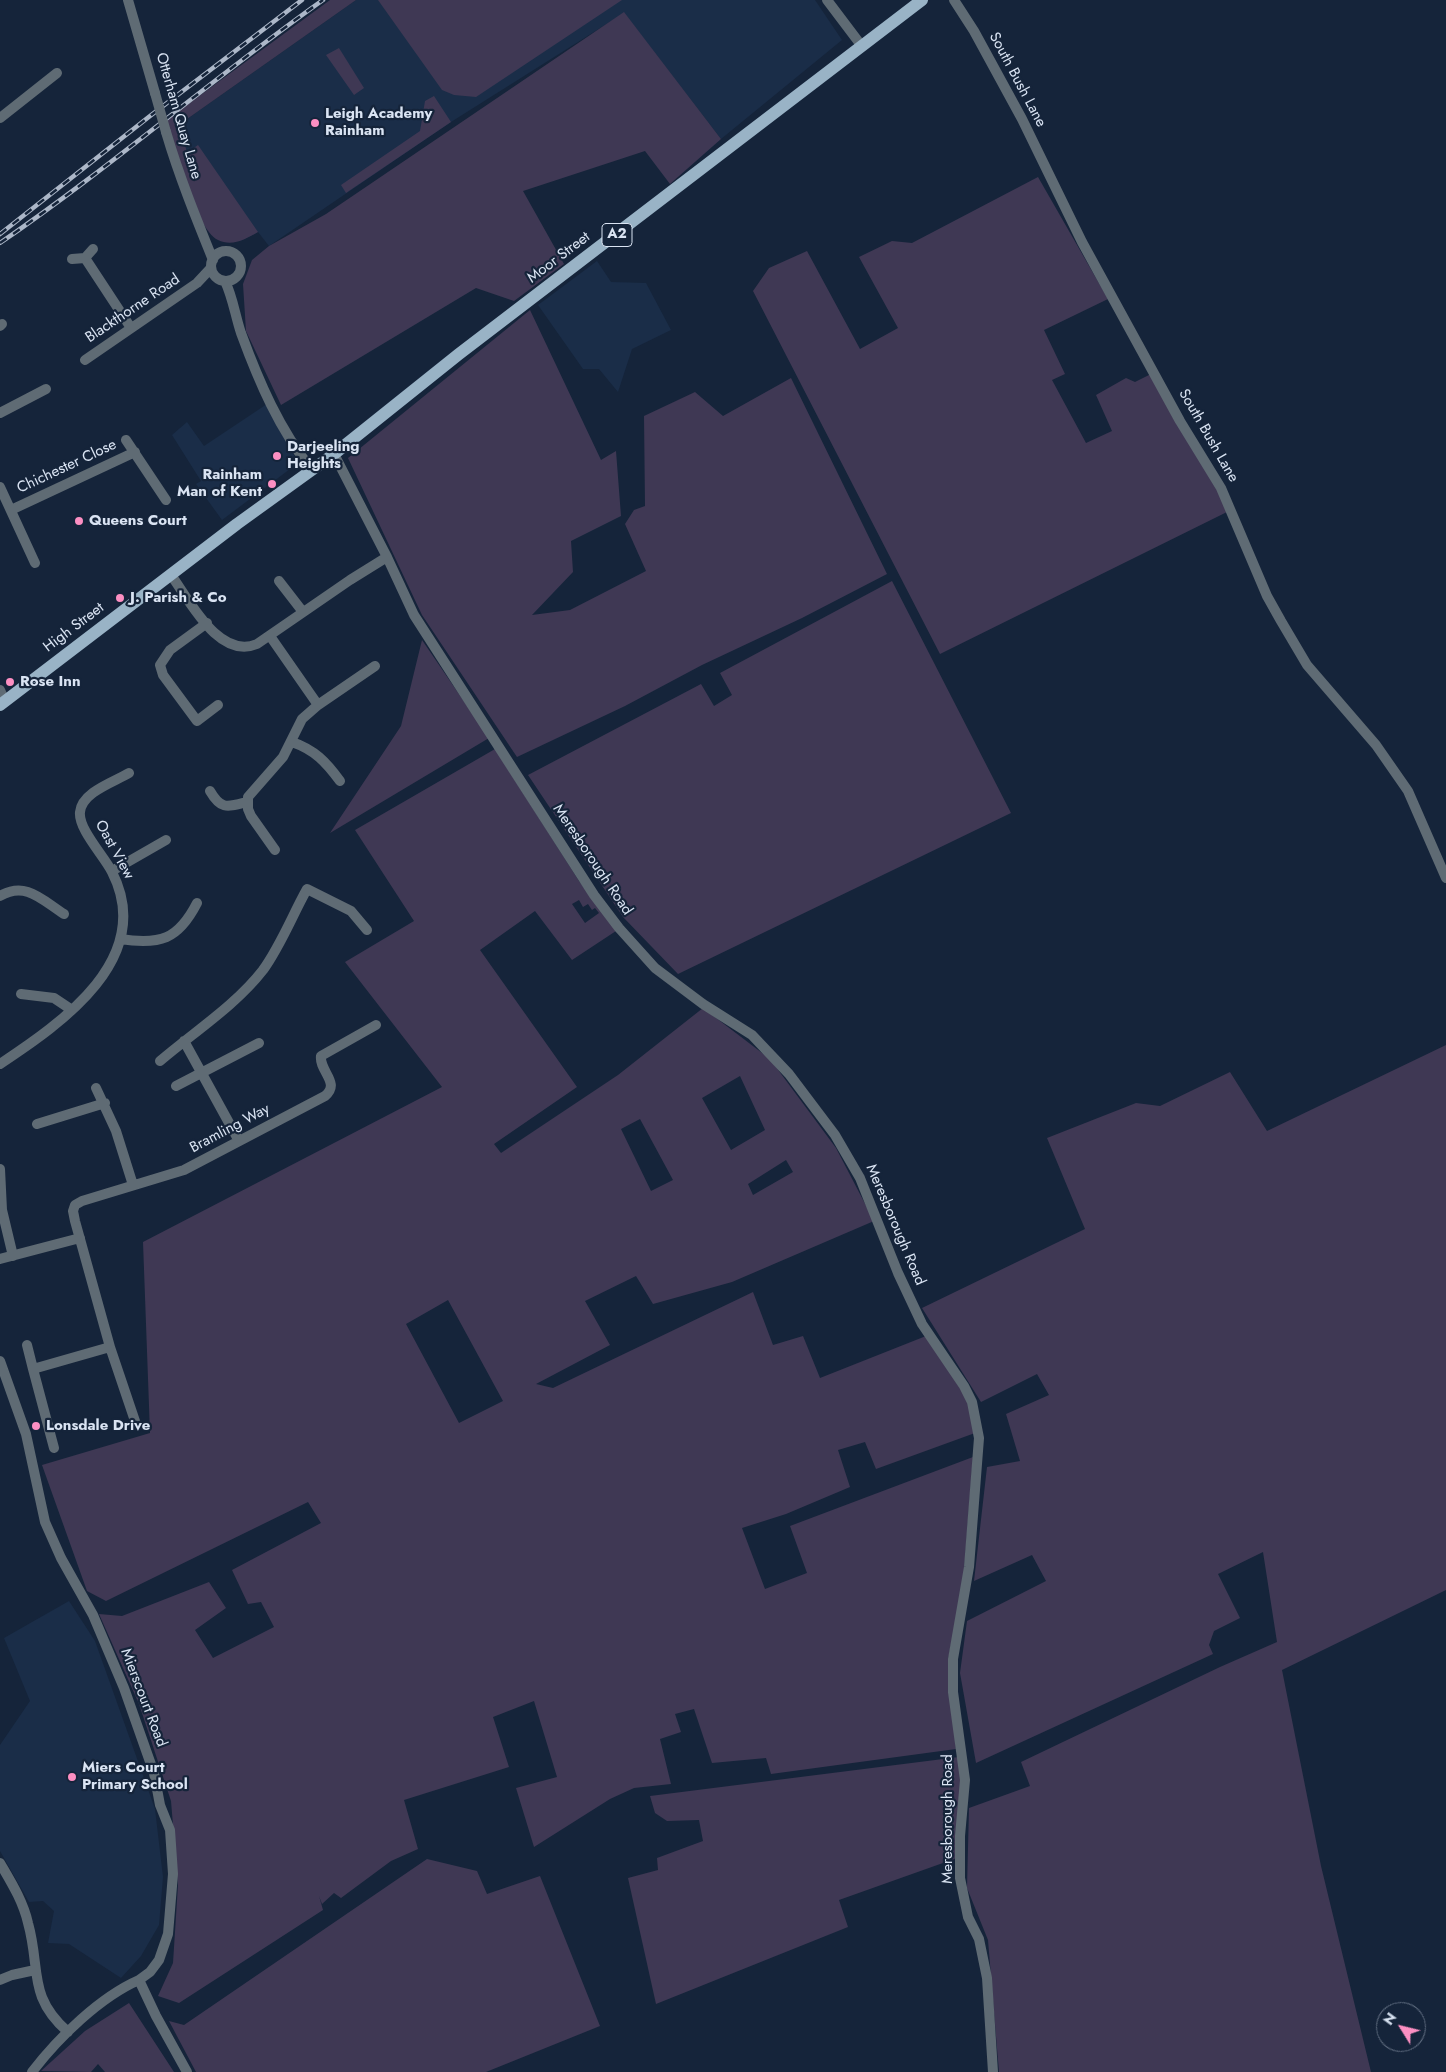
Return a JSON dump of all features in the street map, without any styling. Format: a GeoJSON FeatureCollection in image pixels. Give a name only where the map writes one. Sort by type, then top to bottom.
{"type":"FeatureCollection","features":[{"type":"Feature","properties":{"kind":"main road","name":"Moor Street"},"geometry":{"type":"LineString","coordinates":[[312,470],[458,354],[667,197],[861,45],[922,0]]}},
{"type":"Feature","properties":{"kind":"main road","name":"High Street"},"geometry":{"type":"LineString","coordinates":[[2,699],[312,470]]}},
{"type":"Feature","properties":{"kind":"street","name":"Otterham Quay Lane"},"geometry":{"type":"LineString","coordinates":[[128,0],[166,132],[193,214],[206,238],[214,274],[223,280],[235,305],[240,330],[253,365],[280,423],[312,470]]}},
{"type":"Feature","properties":{"kind":"street"},"geometry":{"type":"LineString","coordinates":[[827,0],[861,45]]}},
{"type":"Feature","properties":{"kind":"street","name":"South Bush Lane"},"geometry":{"type":"LineString","coordinates":[[954,0],[974,31],[1022,119],[1082,242],[1180,421],[1222,488],[1267,596],[1281,621],[1307,665],[1376,745],[1408,791],[1446,878]]}},
{"type":"Feature","properties":{"kind":"street"},"geometry":{"type":"LineString","coordinates":[[0,118],[57,73]]}},
{"type":"Feature","properties":{"kind":"street","name":"Otterham Quay Lane"},"geometry":{"type":"LineString","coordinates":[[206,238],[222,251],[232,252],[239,257],[242,264],[235,305]]}},
{"type":"Feature","properties":{"kind":"street"},"geometry":{"type":"LineString","coordinates":[[72,260],[85,258],[93,249]]}},
{"type":"Feature","properties":{"kind":"street"},"geometry":{"type":"LineString","coordinates":[[212,264],[222,251]]}},
{"type":"Feature","properties":{"kind":"street"},"geometry":{"type":"LineString","coordinates":[[85,258],[131,328]]}},
{"type":"Feature","properties":{"kind":"street","name":"Blackthorne Road"},"geometry":{"type":"LineString","coordinates":[[85,360],[197,283],[212,264]]}},
{"type":"Feature","properties":{"kind":"street"},"geometry":{"type":"LineString","coordinates":[[223,280],[234,279],[240,272]]}},
{"type":"Feature","properties":{"kind":"street","name":"Blackthorne Road"},"geometry":{"type":"LineString","coordinates":[[197,283],[223,280]]}},
{"type":"Feature","properties":{"kind":"street"},"geometry":{"type":"LineString","coordinates":[[0,413],[46,389]]}},
{"type":"Feature","properties":{"kind":"street","name":"Chichester Close"},"geometry":{"type":"LineString","coordinates":[[126,440],[166,500]]}},
{"type":"Feature","properties":{"kind":"street","name":"Chichester Close"},"geometry":{"type":"LineString","coordinates":[[11,510],[134,452]]}},
{"type":"Feature","properties":{"kind":"street","name":"Meresborough Road"},"geometry":{"type":"LineString","coordinates":[[334,454],[387,557],[414,615],[516,770],[573,863],[619,928],[655,968],[703,1004],[752,1035],[789,1074],[835,1136],[860,1178],[898,1273],[922,1324],[964,1386],[972,1402],[979,1438],[969,1568],[953,1659],[953,1692],[965,1780],[960,1836],[960,1878],[968,1918],[979,1939],[987,1978],[993,2072]]}},
{"type":"Feature","properties":{"kind":"street"},"geometry":{"type":"LineString","coordinates":[[0,487],[35,563]]}},
{"type":"Feature","properties":{"kind":"street"},"geometry":{"type":"LineString","coordinates":[[171,574],[220,639],[238,648],[251,647],[387,557]]}},
{"type":"Feature","properties":{"kind":"street"},"geometry":{"type":"LineString","coordinates":[[279,581],[303,612]]}},
{"type":"Feature","properties":{"kind":"street"},"geometry":{"type":"LineString","coordinates":[[207,623],[170,650],[160,665],[163,675],[197,721],[218,705]]}},
{"type":"Feature","properties":{"kind":"street"},"geometry":{"type":"LineString","coordinates":[[270,636],[318,705]]}},
{"type":"Feature","properties":{"kind":"street"},"geometry":{"type":"LineString","coordinates":[[275,850],[251,816],[247,802],[251,793],[284,758],[302,719],[318,705],[375,666]]}},
{"type":"Feature","properties":{"kind":"street"},"geometry":{"type":"LineString","coordinates":[[292,742],[319,756],[340,781]]}},
{"type":"Feature","properties":{"kind":"street","name":"Oast View"},"geometry":{"type":"LineString","coordinates":[[0,1064],[46,1032],[72,1010],[103,978],[111,966],[120,939],[122,905],[112,872],[86,831],[80,812],[82,805],[92,795],[129,773]]}},
{"type":"Feature","properties":{"kind":"street"},"geometry":{"type":"LineString","coordinates":[[210,790],[216,802],[226,807],[247,802]]}},
{"type":"Feature","properties":{"kind":"street"},"geometry":{"type":"LineString","coordinates":[[112,872],[166,840]]}},
{"type":"Feature","properties":{"kind":"street"},"geometry":{"type":"LineString","coordinates":[[0,896],[11,890],[22,889],[64,914]]}},
{"type":"Feature","properties":{"kind":"street"},"geometry":{"type":"LineString","coordinates":[[160,1061],[233,1002],[255,979],[278,946],[307,889],[350,910],[367,930]]}},
{"type":"Feature","properties":{"kind":"street"},"geometry":{"type":"LineString","coordinates":[[120,939],[150,942],[167,938],[182,927],[197,903]]}},
{"type":"Feature","properties":{"kind":"street"},"geometry":{"type":"LineString","coordinates":[[21,994],[54,998],[72,1010]]}},
{"type":"Feature","properties":{"kind":"street","name":"Bramling Way"},"geometry":{"type":"LineString","coordinates":[[136,1424],[110,1347],[73,1211],[75,1205],[132,1185],[184,1170],[329,1092],[332,1085],[322,1065],[322,1054],[376,1025]]}},
{"type":"Feature","properties":{"kind":"street"},"geometry":{"type":"LineString","coordinates":[[184,1041],[239,1141]]}},
{"type":"Feature","properties":{"kind":"street"},"geometry":{"type":"LineString","coordinates":[[176,1086],[258,1043]]}},
{"type":"Feature","properties":{"kind":"street"},"geometry":{"type":"LineString","coordinates":[[96,1088],[116,1130],[132,1185]]}},
{"type":"Feature","properties":{"kind":"street"},"geometry":{"type":"LineString","coordinates":[[37,1124],[104,1104]]}},
{"type":"Feature","properties":{"kind":"street"},"geometry":{"type":"LineString","coordinates":[[0,1169],[2,1210],[13,1256]]}},
{"type":"Feature","properties":{"kind":"street"},"geometry":{"type":"LineString","coordinates":[[0,1259],[80,1238]]}},
{"type":"Feature","properties":{"kind":"street"},"geometry":{"type":"LineString","coordinates":[[27,1345],[54,1448]]}},
{"type":"Feature","properties":{"kind":"street"},"geometry":{"type":"LineString","coordinates":[[34,1369],[110,1347]]}},
{"type":"Feature","properties":{"kind":"street","name":"Mierscourt Road"},"geometry":{"type":"LineString","coordinates":[[0,1361],[26,1434],[45,1522],[61,1558],[100,1630],[124,1688],[154,1773],[160,1805],[170,1830],[172,1874],[168,1934],[159,1960],[150,1972],[110,1997],[68,2032],[32,2072]]}},
{"type":"Feature","properties":{"kind":"street"},"geometry":{"type":"LineString","coordinates":[[2,1870],[25,1912],[35,1970],[48,2013],[68,2032]]}},
{"type":"Feature","properties":{"kind":"street"},"geometry":{"type":"LineString","coordinates":[[0,1980],[12,1975],[35,1970]]}},
{"type":"Feature","properties":{"kind":"street"},"geometry":{"type":"LineString","coordinates":[[139,1980],[156,2016],[187,2072]]}},
{"type":"Feature","properties":{"kind":"shaded area"},"geometry":{"type":"Polygon","coordinates":[[[330,0],[356,0],[180,124],[187,153],[198,145],[258,232],[234,242],[228,243],[218,240],[209,232],[193,204],[165,121],[330,0]]]}},
{"type":"Feature","properties":{"kind":"shaded area","name":"Leigh Academy Rainham"},"geometry":{"type":"Polygon","coordinates":[[[356,0],[815,0],[842,40],[721,139],[624,13],[451,122],[269,246],[258,232],[243,240],[232,242],[219,240],[210,233],[194,205],[180,124],[356,0]]]}},
{"type":"Feature","properties":{"kind":"shaded area"},"geometry":{"type":"Polygon","coordinates":[[[378,0],[622,0],[476,97],[454,95],[442,90],[378,0]]]}},
{"type":"Feature","properties":{"kind":"shaded area"},"geometry":{"type":"Polygon","coordinates":[[[624,12],[721,139],[670,184],[645,151],[523,191],[564,264],[514,301],[476,288],[281,405],[246,331],[243,284],[252,260],[269,246],[326,214],[624,12]]]}},
{"type":"Feature","properties":{"kind":"shaded area"},"geometry":{"type":"Polygon","coordinates":[[[339,48],[364,88],[354,95],[326,55],[339,48]]]}},
{"type":"Feature","properties":{"kind":"shaded area"},"geometry":{"type":"Polygon","coordinates":[[[434,96],[451,122],[346,193],[341,185],[420,131],[425,101],[434,96]]]}},
{"type":"Feature","properties":{"kind":"shaded area"},"geometry":{"type":"Polygon","coordinates":[[[1038,177],[1108,299],[1044,330],[1065,374],[1052,380],[1086,443],[1112,431],[1096,395],[1126,378],[1135,382],[1153,373],[1229,511],[940,654],[753,291],[769,268],[807,251],[860,349],[898,328],[859,257],[892,241],[912,243],[1038,177]]]}},
{"type":"Feature","properties":{"kind":"shaded area"},"geometry":{"type":"Polygon","coordinates":[[[597,261],[611,282],[646,283],[671,330],[632,349],[618,392],[599,369],[583,369],[538,305],[597,261]]]}},
{"type":"Feature","properties":{"kind":"shaded area"},"geometry":{"type":"Polygon","coordinates":[[[530,310],[601,460],[616,451],[621,516],[571,541],[573,572],[532,615],[570,610],[646,571],[625,524],[634,510],[645,506],[644,416],[695,392],[723,416],[791,378],[887,574],[802,618],[702,665],[625,706],[517,757],[422,615],[348,458],[530,310]]]}},
{"type":"Feature","properties":{"kind":"shaded area"},"geometry":{"type":"Polygon","coordinates":[[[267,404],[298,463],[222,520],[196,484],[201,481],[172,435],[187,422],[204,446],[267,404]]]}},
{"type":"Feature","properties":{"kind":"shaded area"},"geometry":{"type":"Polygon","coordinates":[[[892,581],[1011,813],[678,974],[623,917],[528,775],[701,684],[714,706],[732,695],[720,673],[892,581]]]}},
{"type":"Feature","properties":{"kind":"shaded area"},"geometry":{"type":"Polygon","coordinates":[[[422,640],[489,738],[330,833],[401,726],[422,640]]]}},
{"type":"Feature","properties":{"kind":"shaded area"},"geometry":{"type":"Polygon","coordinates":[[[495,749],[579,881],[616,931],[572,960],[535,911],[480,950],[577,1087],[494,1144],[501,1153],[618,1075],[703,1008],[770,1059],[836,1148],[874,1221],[732,1282],[653,1304],[636,1276],[585,1301],[610,1345],[536,1384],[553,1388],[753,1292],[773,1345],[803,1336],[820,1378],[926,1336],[968,1400],[975,1433],[876,1469],[865,1442],[838,1450],[850,1487],[786,1514],[742,1528],[765,1589],[807,1573],[790,1526],[973,1457],[963,1585],[948,1660],[956,1749],[771,1774],[766,1758],[712,1763],[694,1709],[675,1714],[681,1732],[660,1739],[671,1784],[634,1788],[610,1799],[534,1847],[516,1788],[557,1777],[534,1701],[493,1717],[509,1767],[404,1800],[418,1849],[391,1861],[341,1898],[334,1893],[322,1904],[319,1896],[323,1910],[179,2003],[158,1996],[173,1963],[178,1885],[171,1801],[139,1704],[99,1614],[122,1616],[209,1582],[226,1608],[195,1630],[213,1658],[274,1627],[261,1602],[248,1604],[232,1570],[321,1523],[308,1502],[106,1601],[87,1591],[42,1465],[150,1433],[143,1242],[442,1087],[345,962],[414,921],[355,830],[495,749]],[[579,900],[572,904],[585,923],[599,913],[595,908],[592,910],[588,904],[583,907],[579,900]],[[740,1076],[702,1098],[731,1150],[765,1130],[740,1076]],[[640,1119],[621,1129],[651,1191],[673,1180],[640,1119]],[[786,1160],[748,1184],[753,1195],[793,1172],[786,1160]],[[448,1300],[406,1324],[459,1423],[503,1401],[448,1300]]]}},
{"type":"Feature","properties":{"kind":"shaded area"},"geometry":{"type":"Polygon","coordinates":[[[1446,1045],[1446,1590],[1282,1670],[1321,1866],[1371,2072],[999,2072],[988,1940],[967,1888],[969,1808],[1030,1786],[1021,1762],[1220,1667],[1277,1642],[1263,1552],[1218,1574],[1240,1618],[1214,1631],[1209,1645],[1213,1654],[976,1763],[960,1673],[967,1621],[1046,1581],[1032,1555],[974,1581],[987,1467],[1020,1461],[1006,1414],[1049,1395],[1037,1374],[981,1402],[922,1308],[1085,1229],[1047,1138],[1136,1103],[1160,1106],[1230,1072],[1267,1131],[1446,1045]]]}},
{"type":"Feature","properties":{"kind":"shaded area","name":"Miers Court Primary School"},"geometry":{"type":"Polygon","coordinates":[[[69,1601],[95,1641],[155,1809],[163,1877],[159,1925],[141,1956],[121,1978],[69,1944],[48,1943],[54,1911],[43,1901],[29,1902],[0,1851],[0,1745],[30,1701],[4,1638],[69,1601]]]}},
{"type":"Feature","properties":{"kind":"shaded area"},"geometry":{"type":"Polygon","coordinates":[[[959,1757],[961,1778],[957,1858],[839,1900],[848,1927],[656,2004],[628,1878],[658,1870],[657,1858],[703,1841],[699,1820],[667,1821],[655,1813],[650,1796],[959,1757]]]}},
{"type":"Feature","properties":{"kind":"shaded area"},"geometry":{"type":"Polygon","coordinates":[[[427,1859],[477,1871],[487,1894],[540,1876],[600,2026],[486,2072],[196,2072],[169,2021],[184,2025],[427,1859]]]}},
{"type":"Feature","properties":{"kind":"shaded area"},"geometry":{"type":"Polygon","coordinates":[[[129,2003],[174,2072],[105,2072],[98,2064],[91,2072],[41,2071],[85,2031],[129,2003]]]}},
{"type":"Feature","properties":{"kind":"railway"},"geometry":{"type":"LineString","coordinates":[[0,234],[302,0]]}},
{"type":"Feature","properties":{"kind":"railway"},"geometry":{"type":"LineString","coordinates":[[0,243],[82,184],[323,0]]}},
{"type":"Feature","properties":{"kind":"place","name":"Leigh Academy Rainham"},"geometry":{"type":"Point","coordinates":[315,123]}},
{"type":"Feature","properties":{"kind":"place","name":"Darjeeling Heights"},"geometry":{"type":"Point","coordinates":[277,456]}},
{"type":"Feature","properties":{"kind":"place","name":"Rainham Man of Kent"},"geometry":{"type":"Point","coordinates":[272,484]}},
{"type":"Feature","properties":{"kind":"place","name":"Queens Court"},"geometry":{"type":"Point","coordinates":[79,521]}},
{"type":"Feature","properties":{"kind":"place","name":"J. Parish & Co"},"geometry":{"type":"Point","coordinates":[120,598]}},
{"type":"Feature","properties":{"kind":"place","name":"Rose Inn"},"geometry":{"type":"Point","coordinates":[10,682]}},
{"type":"Feature","properties":{"kind":"place","name":"Lonsdale Drive"},"geometry":{"type":"Point","coordinates":[36,1426]}},
{"type":"Feature","properties":{"kind":"place","name":"Miers Court Primary School"},"geometry":{"type":"Point","coordinates":[72,1777]}}]}
